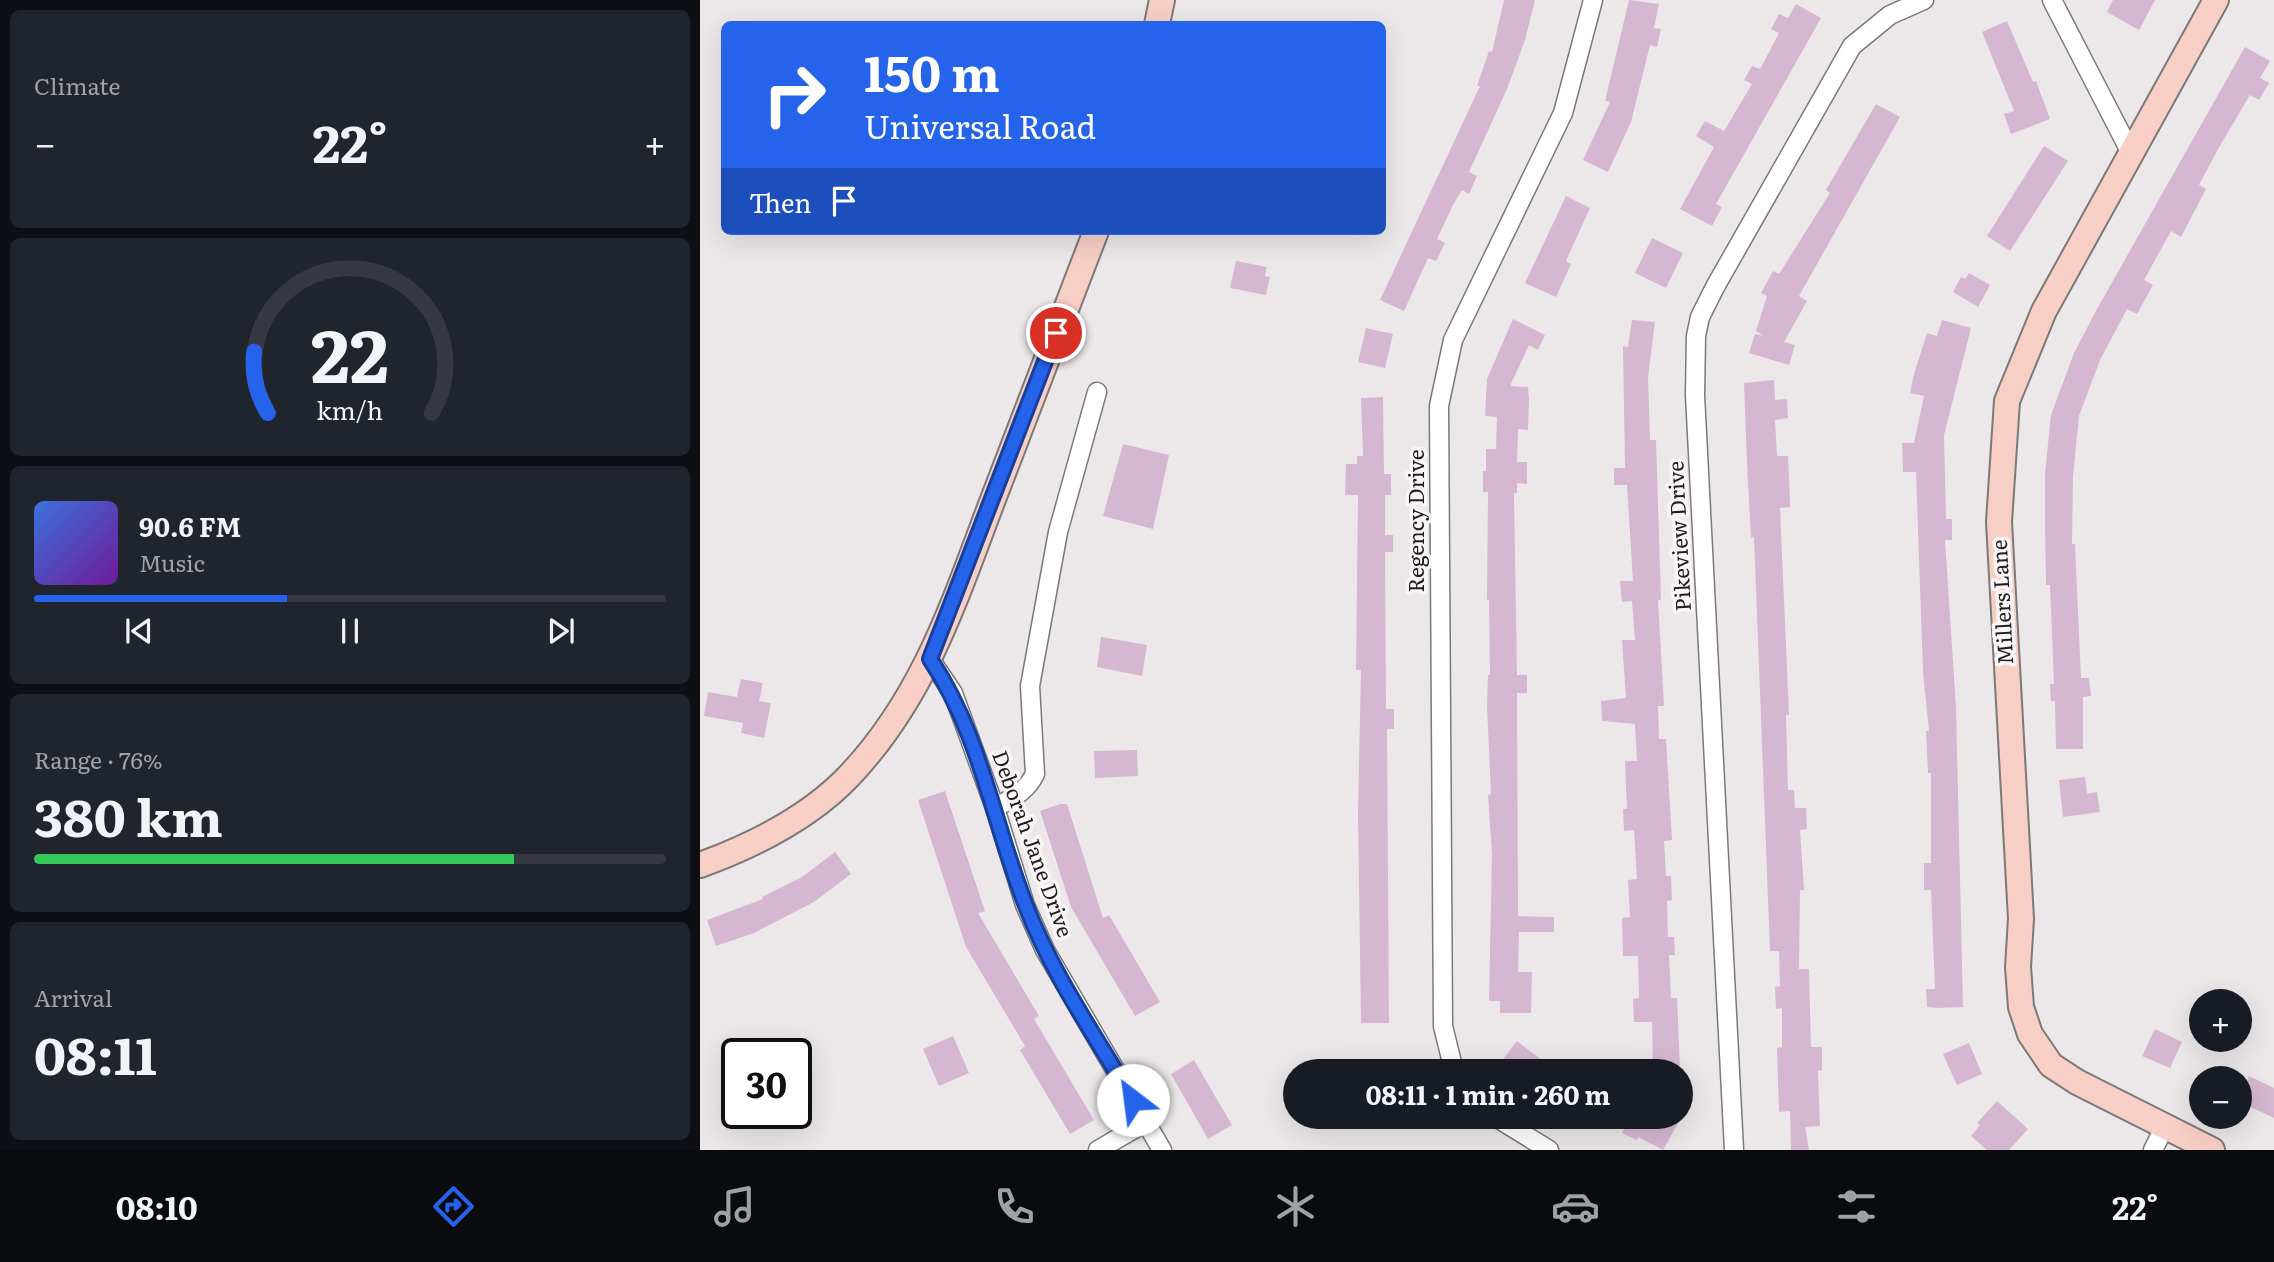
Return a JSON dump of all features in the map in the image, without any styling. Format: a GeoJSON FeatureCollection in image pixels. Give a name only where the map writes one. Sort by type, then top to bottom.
{"type":"FeatureCollection","features":[{"type":"Feature","properties":{"kind":"street"},"geometry":{"type":"LineString","coordinates":[[1158,21],[1162,0]]}},
{"type":"Feature","properties":{"kind":"street","name":"Regency Drive"},"geometry":{"type":"LineString","coordinates":[[1451,1059],[1443,1026],[1439,406],[1453,340],[1563,113],[1593,0]]}},
{"type":"Feature","properties":{"kind":"street","name":"Pikeview Drive"},"geometry":{"type":"LineString","coordinates":[[1734,1150],[1695,395],[1696,336],[1700,317],[1715,287],[1852,46],[1890,15],[1924,0]]}},
{"type":"Feature","properties":{"kind":"street"},"geometry":{"type":"LineString","coordinates":[[2052,0],[2132,156]]}},
{"type":"Feature","properties":{"kind":"street","name":"Millers Lane"},"geometry":{"type":"LineString","coordinates":[[2212,1150],[2077,1082],[2051,1065],[2030,1034],[2021,1007],[2018,967],[2021,919],[1998,522],[2007,401],[2044,311],[2216,0]]}},
{"type":"Feature","properties":{"kind":"street"},"geometry":{"type":"LineString","coordinates":[[700,865],[756,841],[793,819],[847,778],[905,707],[930,659],[1094,235]]}},
{"type":"Feature","properties":{"kind":"street"},"geometry":{"type":"LineString","coordinates":[[995,808],[1030,786],[1035,774],[1030,686],[1058,531],[1097,392]]}},
{"type":"Feature","properties":{"kind":"street","name":"Deborah Jane Drive"},"geometry":{"type":"LineString","coordinates":[[930,659],[953,693],[995,808],[1025,905],[1045,950],[1163,1150]]}},
{"type":"Feature","properties":{"kind":"street"},"geometry":{"type":"LineString","coordinates":[[1098,1150],[1146,1122]]}},
{"type":"Feature","properties":{"kind":"street"},"geometry":{"type":"LineString","coordinates":[[2153,1150],[2165,1126]]}},
{"type":"Feature","properties":{"kind":"street"},"geometry":{"type":"LineString","coordinates":[[1515,1129],[1549,1150]]}},
{"type":"Feature","properties":{"kind":"building"},"geometry":{"type":"Polygon","coordinates":[[[1504,0],[1535,0],[1525,40],[1507,89],[1469,172],[1477,176],[1469,194],[1462,190],[1453,205],[1437,239],[1445,243],[1436,261],[1428,258],[1404,311],[1380,300],[1480,86],[1477,86],[1489,51],[1492,52],[1504,0]]]}},
{"type":"Feature","properties":{"kind":"building"},"geometry":{"type":"Polygon","coordinates":[[[1629,0],[1659,4],[1654,28],[1661,29],[1657,47],[1650,45],[1631,122],[1608,172],[1583,160],[1610,102],[1605,101],[1629,0]]]}},
{"type":"Feature","properties":{"kind":"building"},"geometry":{"type":"Polygon","coordinates":[[[2113,0],[2155,0],[2139,30],[2107,12],[2113,0]]]}},
{"type":"Feature","properties":{"kind":"building"},"geometry":{"type":"Polygon","coordinates":[[[1796,4],[1821,18],[1716,204],[1722,207],[1712,226],[1680,209],[1714,147],[1696,136],[1705,121],[1724,131],[1752,84],[1744,80],[1752,66],[1760,69],[1779,33],[1771,29],[1779,14],[1788,18],[1796,4]]]}},
{"type":"Feature","properties":{"kind":"building"},"geometry":{"type":"Polygon","coordinates":[[[2007,21],[2033,82],[2036,81],[2050,119],[2011,134],[2004,114],[2014,111],[1982,32],[2007,21]]]}},
{"type":"Feature","properties":{"kind":"building"},"geometry":{"type":"Polygon","coordinates":[[[2245,47],[2270,61],[2260,78],[2269,83],[2259,100],[2250,95],[2218,149],[2199,185],[2206,189],[2181,237],[2171,231],[2144,280],[2153,285],[2137,314],[2127,309],[2100,360],[2079,416],[2073,476],[2072,544],[2075,544],[2081,678],[2089,678],[2091,696],[2083,697],[2083,749],[2056,749],[2055,701],[2051,701],[2050,684],[2054,684],[2050,585],[2046,585],[2045,526],[2045,473],[2051,415],[2074,353],[2097,309],[2245,47]]]}},
{"type":"Feature","properties":{"kind":"building"},"geometry":{"type":"Polygon","coordinates":[[[1876,104],[1900,117],[1799,296],[1807,301],[1784,342],[1795,345],[1789,365],[1749,353],[1755,334],[1764,336],[1756,331],[1767,296],[1761,293],[1773,271],[1779,274],[1830,193],[1826,190],[1876,104]]]}},
{"type":"Feature","properties":{"kind":"building"},"geometry":{"type":"Polygon","coordinates":[[[2044,146],[2068,161],[2010,251],[1987,236],[2044,146]]]}},
{"type":"Feature","properties":{"kind":"building"},"geometry":{"type":"Polygon","coordinates":[[[1566,196],[1590,208],[1566,261],[1571,264],[1556,297],[1525,283],[1566,196]]]}},
{"type":"Feature","properties":{"kind":"building"},"geometry":{"type":"Polygon","coordinates":[[[1652,238],[1683,253],[1666,288],[1635,273],[1652,238]]]}},
{"type":"Feature","properties":{"kind":"building"},"geometry":{"type":"Polygon","coordinates":[[[1236,261],[1267,267],[1265,276],[1270,277],[1266,295],[1230,288],[1236,261]]]}},
{"type":"Feature","properties":{"kind":"building"},"geometry":{"type":"Polygon","coordinates":[[[1969,273],[1990,285],[1978,307],[1953,292],[1961,277],[1965,279],[1969,273]]]}},
{"type":"Feature","properties":{"kind":"building"},"geometry":{"type":"Polygon","coordinates":[[[1513,319],[1545,335],[1538,350],[1529,345],[1510,386],[1528,387],[1529,399],[1528,430],[1518,429],[1517,462],[1527,462],[1527,484],[1517,483],[1517,493],[1514,493],[1517,675],[1527,675],[1527,693],[1517,693],[1518,916],[1554,917],[1554,932],[1519,932],[1518,972],[1532,972],[1531,1013],[1500,1013],[1500,1001],[1489,1001],[1492,854],[1487,706],[1490,675],[1487,600],[1488,492],[1483,492],[1483,471],[1486,471],[1486,449],[1496,449],[1497,417],[1485,416],[1487,379],[1513,319]]]}},
{"type":"Feature","properties":{"kind":"building"},"geometry":{"type":"Polygon","coordinates":[[[1632,320],[1655,322],[1648,377],[1650,440],[1656,440],[1661,600],[1658,600],[1664,706],[1658,706],[1659,739],[1666,739],[1672,840],[1664,841],[1666,876],[1671,876],[1672,900],[1667,901],[1668,937],[1674,937],[1675,955],[1669,955],[1671,998],[1677,998],[1680,1059],[1653,1059],[1652,1022],[1634,1022],[1633,999],[1639,998],[1638,956],[1623,956],[1622,918],[1630,917],[1628,880],[1637,879],[1634,830],[1624,831],[1623,809],[1627,809],[1625,761],[1637,761],[1635,724],[1602,721],[1601,701],[1626,698],[1622,640],[1635,640],[1632,601],[1622,602],[1620,581],[1633,581],[1627,485],[1614,485],[1614,468],[1625,468],[1623,346],[1628,347],[1632,320]]]}},
{"type":"Feature","properties":{"kind":"building"},"geometry":{"type":"Polygon","coordinates":[[[1942,320],[1971,328],[1944,435],[1946,519],[1952,519],[1952,540],[1945,540],[1956,707],[1963,1007],[1937,1008],[1927,1007],[1926,989],[1935,989],[1931,890],[1924,890],[1924,863],[1931,863],[1931,773],[1928,773],[1926,731],[1929,731],[1923,672],[1916,472],[1903,472],[1902,443],[1914,443],[1924,396],[1910,393],[1914,374],[1927,333],[1937,336],[1942,320]]]}},
{"type":"Feature","properties":{"kind":"building"},"geometry":{"type":"Polygon","coordinates":[[[1366,328],[1393,334],[1385,368],[1358,362],[1366,328]]]}},
{"type":"Feature","properties":{"kind":"building"},"geometry":{"type":"Polygon","coordinates":[[[1774,380],[1775,400],[1787,399],[1788,418],[1775,420],[1777,456],[1788,456],[1789,476],[1790,507],[1780,508],[1789,715],[1786,715],[1788,790],[1794,790],[1795,808],[1806,808],[1807,829],[1800,830],[1804,890],[1800,890],[1799,969],[1809,969],[1811,1047],[1822,1047],[1822,1070],[1818,1071],[1820,1126],[1805,1127],[1809,1150],[1791,1150],[1790,1111],[1779,1112],[1777,1048],[1782,1047],[1782,1008],[1776,1009],[1775,987],[1780,986],[1779,951],[1770,951],[1754,537],[1751,538],[1747,464],[1744,383],[1774,380]]]}},
{"type":"Feature","properties":{"kind":"building"},"geometry":{"type":"Polygon","coordinates":[[[1383,397],[1384,474],[1391,474],[1391,495],[1385,495],[1385,535],[1393,535],[1393,552],[1385,552],[1386,709],[1394,709],[1394,729],[1387,729],[1389,1023],[1361,1023],[1358,813],[1361,670],[1356,670],[1358,495],[1345,495],[1346,464],[1357,464],[1357,456],[1363,456],[1361,398],[1383,397]]]}},
{"type":"Feature","properties":{"kind":"building"},"geometry":{"type":"Polygon","coordinates":[[[1123,444],[1169,455],[1153,529],[1103,516],[1123,444]]]}},
{"type":"Feature","properties":{"kind":"building"},"geometry":{"type":"Polygon","coordinates":[[[1101,637],[1147,645],[1142,676],[1097,667],[1101,637]]]}},
{"type":"Feature","properties":{"kind":"building"},"geometry":{"type":"Polygon","coordinates":[[[741,679],[763,683],[759,701],[771,703],[764,738],[741,733],[743,723],[704,716],[708,692],[737,697],[741,679]]]}},
{"type":"Feature","properties":{"kind":"building"},"geometry":{"type":"Polygon","coordinates":[[[1137,750],[1138,776],[1095,778],[1094,751],[1137,750]]]}},
{"type":"Feature","properties":{"kind":"building"},"geometry":{"type":"Polygon","coordinates":[[[2085,777],[2087,794],[2097,792],[2100,812],[2063,817],[2059,780],[2085,777]]]}},
{"type":"Feature","properties":{"kind":"building"},"geometry":{"type":"Polygon","coordinates":[[[945,791],[985,911],[978,913],[1039,1016],[1034,1019],[1094,1120],[1070,1134],[1020,1050],[1025,1046],[966,947],[918,800],[945,791]]]}},
{"type":"Feature","properties":{"kind":"building"},"geometry":{"type":"Polygon","coordinates":[[[1067,804],[1103,918],[1109,915],[1160,1002],[1135,1016],[1071,907],[1040,811],[1067,804]]]}},
{"type":"Feature","properties":{"kind":"building"},"geometry":{"type":"Polygon","coordinates":[[[835,852],[851,874],[814,902],[754,933],[716,946],[707,920],[763,899],[762,897],[802,877],[835,852]]]}},
{"type":"Feature","properties":{"kind":"building"},"geometry":{"type":"Polygon","coordinates":[[[2155,1029],[2182,1042],[2170,1068],[2142,1056],[2155,1029]]]}},
{"type":"Feature","properties":{"kind":"building"},"geometry":{"type":"Polygon","coordinates":[[[953,1036],[969,1073],[939,1086],[923,1049],[953,1036]]]}},
{"type":"Feature","properties":{"kind":"building"},"geometry":{"type":"Polygon","coordinates":[[[1517,1041],[1540,1059],[1503,1059],[1517,1041]]]}},
{"type":"Feature","properties":{"kind":"building"},"geometry":{"type":"Polygon","coordinates":[[[1969,1043],[1982,1074],[1957,1085],[1943,1054],[1969,1043]]]}},
{"type":"Feature","properties":{"kind":"building"},"geometry":{"type":"Polygon","coordinates":[[[1194,1060],[1232,1125],[1208,1139],[1171,1074],[1194,1060]]]}},
{"type":"Feature","properties":{"kind":"building"},"geometry":{"type":"Polygon","coordinates":[[[2252,1077],[2274,1088],[2274,1118],[2252,1108],[2252,1077]]]}},
{"type":"Feature","properties":{"kind":"building"},"geometry":{"type":"Polygon","coordinates":[[[1997,1101],[2028,1129],[2009,1150],[1987,1150],[1971,1136],[1980,1125],[1977,1123],[1997,1101]]]}},
{"type":"Feature","properties":{"kind":"building"},"geometry":{"type":"Polygon","coordinates":[[[1624,1129],[1675,1129],[1663,1150],[1638,1137],[1637,1140],[1622,1133],[1624,1129]]]}},
{"type":"Feature","properties":{"kind":"route"},"geometry":{"type":"LineString","coordinates":[[1056,333],[930,659],[953,693],[995,808],[1025,905],[1045,950],[1133,1100]]}}]}
